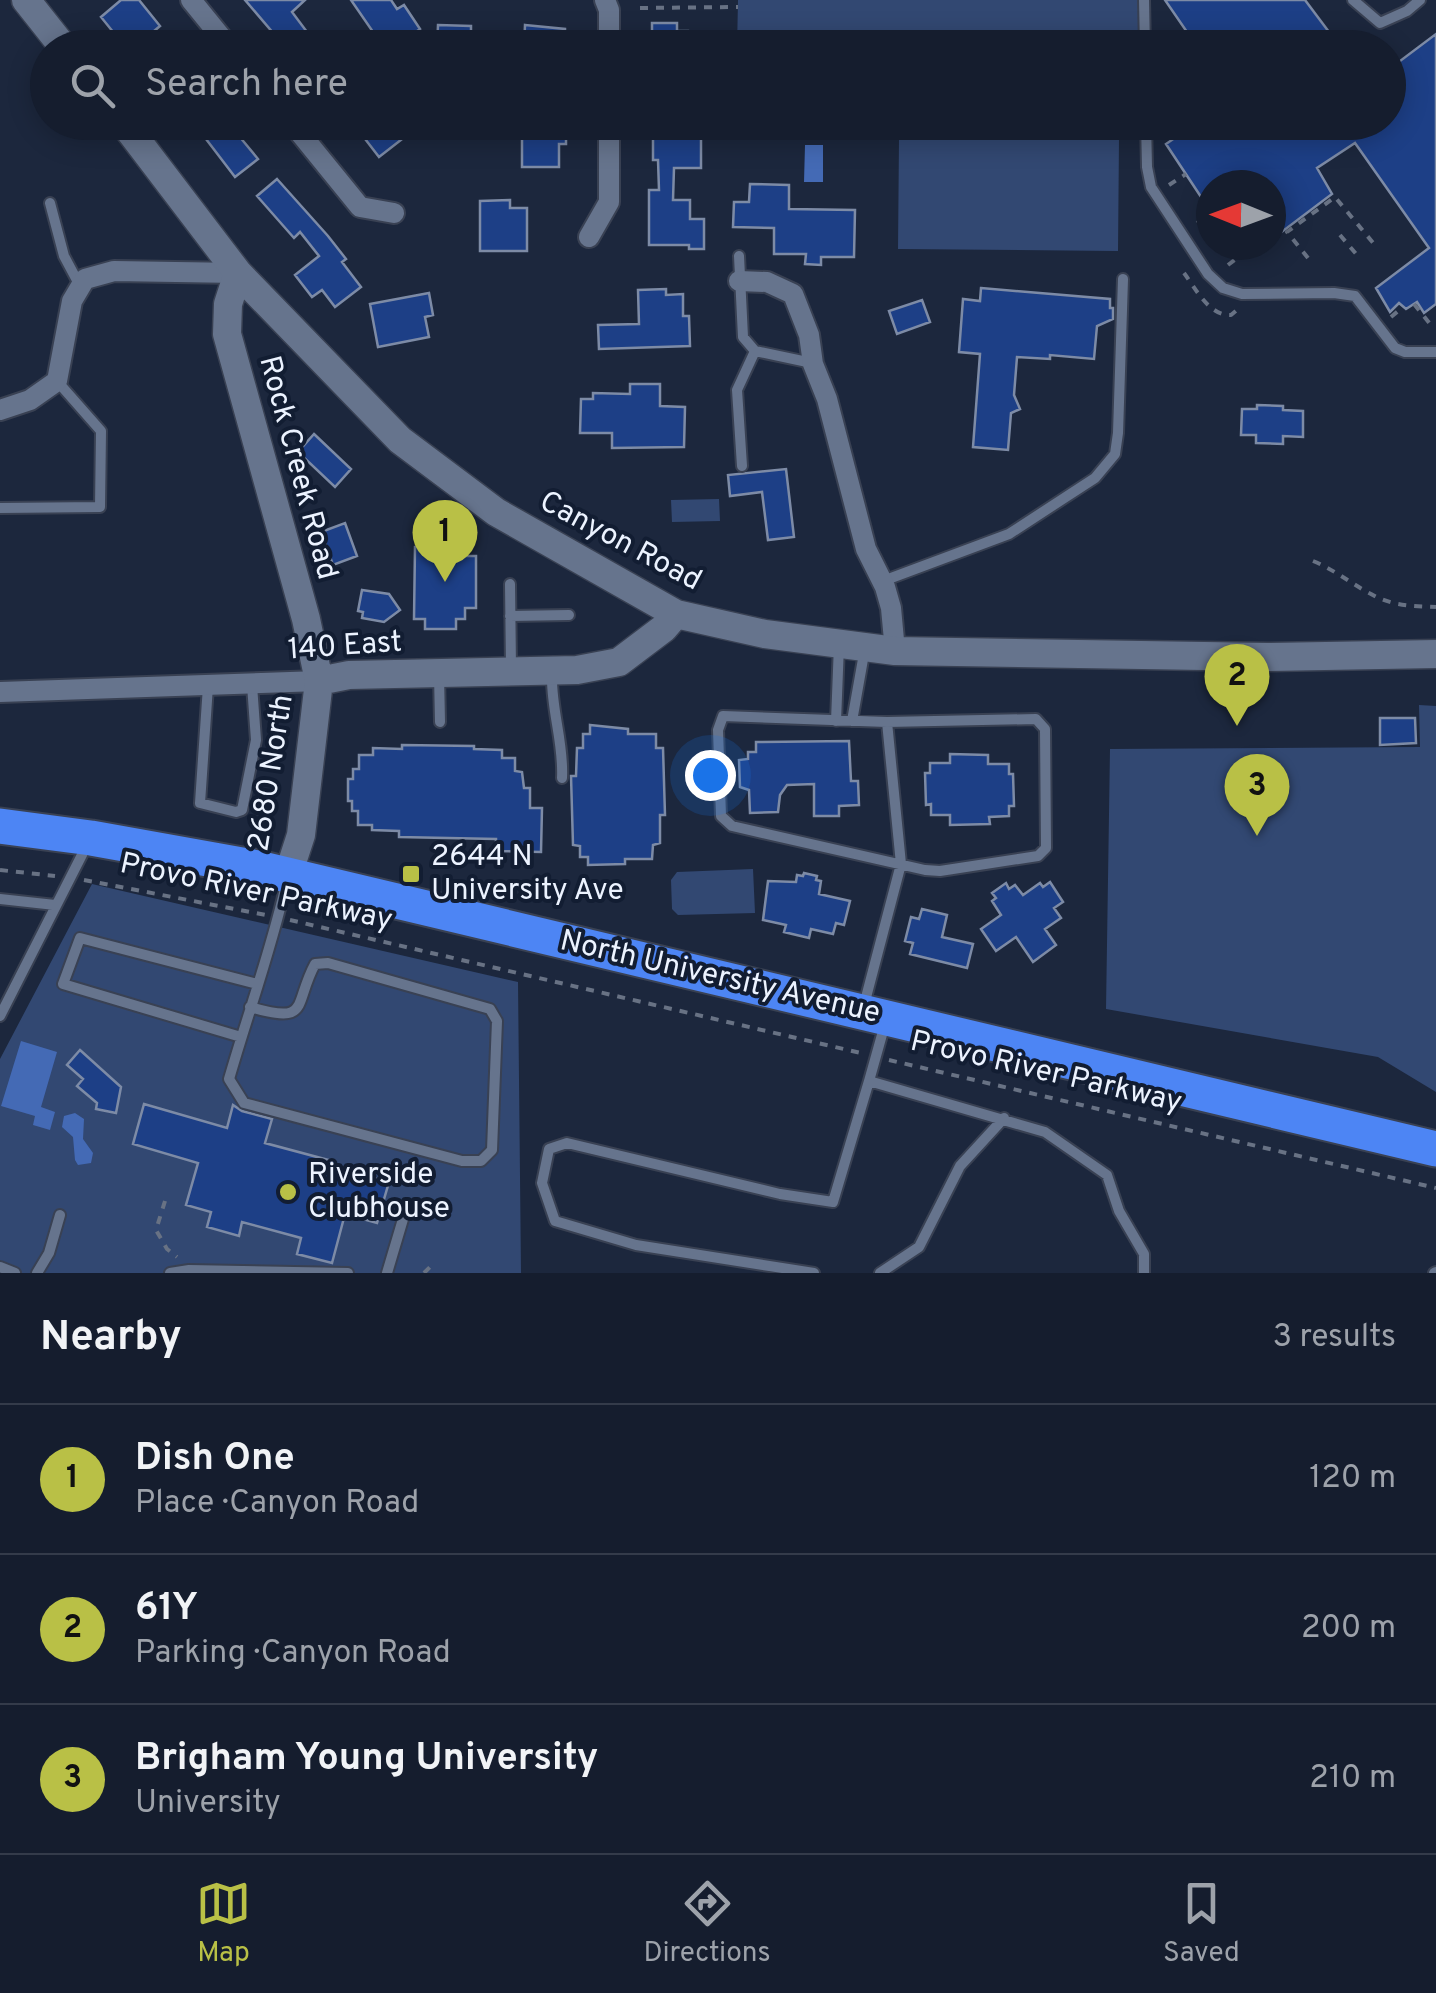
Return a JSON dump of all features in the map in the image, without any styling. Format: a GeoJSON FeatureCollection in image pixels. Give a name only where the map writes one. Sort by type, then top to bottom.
{"type":"FeatureCollection","features":[{"type":"Feature","properties":{"kind":"highway","name":"North University Avenue"},"geometry":{"type":"LineString","coordinates":[[0,826],[91,838],[288,874],[1436,1149]]}},
{"type":"Feature","properties":{"kind":"main road"},"geometry":{"type":"LineString","coordinates":[[26,0],[50,30]]}},
{"type":"Feature","properties":{"kind":"main road","name":"Canyon Road"},"geometry":{"type":"LineString","coordinates":[[137,140],[238,273],[400,440],[496,512],[676,614],[765,634],[894,651],[1248,657],[1436,654]]}},
{"type":"Feature","properties":{"kind":"main road","name":"Rock Creek Road"},"geometry":{"type":"LineString","coordinates":[[238,273],[228,304],[227,334],[306,620],[319,681]]}},
{"type":"Feature","properties":{"kind":"main road","name":"140 East"},"geometry":{"type":"LineString","coordinates":[[319,681],[349,675],[552,671],[619,662],[676,614]]}},
{"type":"Feature","properties":{"kind":"main road","name":"2680 North"},"geometry":{"type":"LineString","coordinates":[[288,874],[301,834],[319,681]]}},
{"type":"Feature","properties":{"kind":"street"},"geometry":{"type":"LineString","coordinates":[[191,0],[215,30]]}},
{"type":"Feature","properties":{"kind":"street"},"geometry":{"type":"LineString","coordinates":[[605,0],[609,30]]}},
{"type":"Feature","properties":{"kind":"street"},"geometry":{"type":"LineString","coordinates":[[306,140],[360,207],[394,213]]}},
{"type":"Feature","properties":{"kind":"street"},"geometry":{"type":"LineString","coordinates":[[589,237],[610,202],[609,140]]}},
{"type":"Feature","properties":{"kind":"street"},"geometry":{"type":"LineString","coordinates":[[0,410],[30,400],[56,380],[72,301],[84,279],[114,271],[238,273]]}},
{"type":"Feature","properties":{"kind":"street"},"geometry":{"type":"LineString","coordinates":[[739,282],[767,282],[794,294],[809,335],[866,550],[883,581],[894,651]]}},
{"type":"Feature","properties":{"kind":"street","name":"140 East"},"geometry":{"type":"LineString","coordinates":[[0,692],[319,681]]}},
{"type":"Feature","properties":{"kind":"lane"},"geometry":{"type":"LineString","coordinates":[[1144,0],[1145,30]]}},
{"type":"Feature","properties":{"kind":"lane"},"geometry":{"type":"LineString","coordinates":[[1353,0],[1380,23],[1407,11],[1420,0]]}},
{"type":"Feature","properties":{"kind":"lane"},"geometry":{"type":"LineString","coordinates":[[1146,140],[1152,187],[1208,274],[1223,288],[1242,294],[1355,296],[1395,348],[1405,352],[1436,352]]}},
{"type":"Feature","properties":{"kind":"lane"},"geometry":{"type":"LineString","coordinates":[[50,203],[64,256],[80,287]]}},
{"type":"Feature","properties":{"kind":"lane"},"geometry":{"type":"LineString","coordinates":[[740,256],[743,337],[755,351],[814,364]]}},
{"type":"Feature","properties":{"kind":"lane"},"geometry":{"type":"LineString","coordinates":[[883,581],[1009,534],[1095,478],[1115,454],[1123,279]]}},
{"type":"Feature","properties":{"kind":"lane"},"geometry":{"type":"LineString","coordinates":[[742,466],[738,390],[755,351]]}},
{"type":"Feature","properties":{"kind":"lane"},"geometry":{"type":"LineString","coordinates":[[0,508],[100,507],[102,431],[56,380]]}},
{"type":"Feature","properties":{"kind":"lane"},"geometry":{"type":"LineString","coordinates":[[510,584],[510,672]]}},
{"type":"Feature","properties":{"kind":"lane"},"geometry":{"type":"LineString","coordinates":[[510,616],[570,614]]}},
{"type":"Feature","properties":{"kind":"lane"},"geometry":{"type":"LineString","coordinates":[[836,721],[853,645]]}},
{"type":"Feature","properties":{"kind":"lane"},"geometry":{"type":"LineString","coordinates":[[852,721],[853,645]]}},
{"type":"Feature","properties":{"kind":"lane"},"geometry":{"type":"LineString","coordinates":[[552,671],[552,693],[562,743],[562,778]]}},
{"type":"Feature","properties":{"kind":"lane"},"geometry":{"type":"LineString","coordinates":[[439,674],[440,722]]}},
{"type":"Feature","properties":{"kind":"lane"},"geometry":{"type":"LineString","coordinates":[[208,686],[206,762],[200,803],[236,812],[242,810],[256,740],[252,685]]}},
{"type":"Feature","properties":{"kind":"lane"},"geometry":{"type":"LineString","coordinates":[[724,716],[836,721],[1036,719],[1045,729],[1046,848],[1038,856],[940,871],[732,826],[722,816],[718,730],[724,716]]}},
{"type":"Feature","properties":{"kind":"lane"},"geometry":{"type":"LineString","coordinates":[[814,1273],[636,1245],[555,1221],[542,1184],[549,1149],[567,1143],[780,1194],[833,1202],[876,1057],[874,1015],[902,864],[887,722]]}},
{"type":"Feature","properties":{"kind":"lane"},"geometry":{"type":"LineString","coordinates":[[0,1016],[91,838]]}},
{"type":"Feature","properties":{"kind":"lane"},"geometry":{"type":"LineString","coordinates":[[250,1007],[279,1016],[294,1012],[302,1002],[315,964],[328,962],[490,1010],[497,1021],[492,1150],[480,1162],[462,1161],[244,1103],[229,1079],[241,1037],[250,1007],[257,984],[279,918],[288,874]]}},
{"type":"Feature","properties":{"kind":"lane"},"geometry":{"type":"LineString","coordinates":[[0,899],[55,905]]}},
{"type":"Feature","properties":{"kind":"lane"},"geometry":{"type":"LineString","coordinates":[[241,1037],[64,984],[80,938],[257,984]]}},
{"type":"Feature","properties":{"kind":"lane"},"geometry":{"type":"LineString","coordinates":[[869,1081],[1044,1132],[1107,1175],[1119,1212],[1144,1254],[1144,1273]]}},
{"type":"Feature","properties":{"kind":"lane"},"geometry":{"type":"LineString","coordinates":[[880,1273],[919,1247],[960,1166],[1004,1118]]}},
{"type":"Feature","properties":{"kind":"lane"},"geometry":{"type":"LineString","coordinates":[[387,1273],[406,1209]]}},
{"type":"Feature","properties":{"kind":"lane"},"geometry":{"type":"LineString","coordinates":[[36,1273],[49,1253],[60,1214]]}},
{"type":"Feature","properties":{"kind":"lane"},"geometry":{"type":"LineString","coordinates":[[0,1268],[15,1273]]}},
{"type":"Feature","properties":{"kind":"lane"},"geometry":{"type":"LineString","coordinates":[[174,1272],[348,1273]]}},
{"type":"Feature","properties":{"kind":"path"},"geometry":{"type":"LineString","coordinates":[[640,8],[738,7]]}},
{"type":"Feature","properties":{"kind":"path"},"geometry":{"type":"LineString","coordinates":[[1169,185],[1186,174]]}},
{"type":"Feature","properties":{"kind":"path"},"geometry":{"type":"LineString","coordinates":[[1308,258],[1287,232],[1335,197],[1374,244]]}},
{"type":"Feature","properties":{"kind":"path"},"geometry":{"type":"LineString","coordinates":[[1340,234],[1357,256]]}},
{"type":"Feature","properties":{"kind":"path"},"geometry":{"type":"LineString","coordinates":[[1228,265],[1235,260]]}},
{"type":"Feature","properties":{"kind":"path"},"geometry":{"type":"LineString","coordinates":[[1184,273],[1221,316],[1232,315],[1241,305]]}},
{"type":"Feature","properties":{"kind":"path"},"geometry":{"type":"LineString","coordinates":[[1414,304],[1431,325]]}},
{"type":"Feature","properties":{"kind":"path"},"geometry":{"type":"LineString","coordinates":[[1390,317],[1403,307]]}},
{"type":"Feature","properties":{"kind":"path"},"geometry":{"type":"LineString","coordinates":[[1313,561],[1338,570],[1374,596],[1400,606],[1436,608]]}},
{"type":"Feature","properties":{"kind":"path","name":"Provo River Parkway"},"geometry":{"type":"LineString","coordinates":[[0,870],[70,878],[279,918],[1436,1188]]}},
{"type":"Feature","properties":{"kind":"path"},"geometry":{"type":"LineString","coordinates":[[165,1201],[156,1230],[167,1250],[178,1258],[174,1272]]}},
{"type":"Feature","properties":{"kind":"path"},"geometry":{"type":"LineString","coordinates":[[424,1273],[434,1262]]}},
{"type":"Feature","properties":{"kind":"shaded area"},"geometry":{"type":"Polygon","coordinates":[[[738,0],[1140,0],[1141,30],[737,30],[738,0]]]}},
{"type":"Feature","properties":{"kind":"shaded area"},"geometry":{"type":"Polygon","coordinates":[[[899,140],[1119,140],[1118,251],[898,249],[899,140]]]}},
{"type":"Feature","properties":{"kind":"shaded area"},"geometry":{"type":"Polygon","coordinates":[[[805,145],[823,145],[823,182],[804,182],[805,145]]]}},
{"type":"Feature","properties":{"kind":"shaded area"},"geometry":{"type":"Polygon","coordinates":[[[719,499],[720,521],[672,522],[671,500],[719,499]]]}},
{"type":"Feature","properties":{"kind":"shaded area"},"geometry":{"type":"Polygon","coordinates":[[[1419,705],[1436,706],[1436,1092],[1378,1057],[1106,1009],[1110,749],[1420,747],[1419,705]]]}},
{"type":"Feature","properties":{"kind":"shaded area"},"geometry":{"type":"Polygon","coordinates":[[[753,869],[755,913],[678,915],[672,909],[671,880],[677,872],[753,869]]]}},
{"type":"Feature","properties":{"kind":"shaded area"},"geometry":{"type":"Polygon","coordinates":[[[92,884],[518,982],[521,1273],[0,1273],[0,1059],[92,884]]]}},
{"type":"Feature","properties":{"kind":"shaded area"},"geometry":{"type":"Polygon","coordinates":[[[21,1041],[57,1052],[41,1107],[55,1112],[50,1130],[33,1125],[35,1116],[1,1106],[21,1041]]]}},
{"type":"Feature","properties":{"kind":"shaded area"},"geometry":{"type":"Polygon","coordinates":[[[75,1113],[84,1119],[83,1139],[93,1153],[91,1163],[78,1165],[73,1137],[62,1127],[64,1116],[75,1113]]]}},
{"type":"Feature","properties":{"kind":"building"},"geometry":{"type":"Polygon","coordinates":[[[121,0],[139,0],[160,26],[155,30],[111,30],[101,17],[121,0]]]}},
{"type":"Feature","properties":{"kind":"building"},"geometry":{"type":"Polygon","coordinates":[[[245,0],[305,0],[292,12],[306,30],[271,30],[245,0]]]}},
{"type":"Feature","properties":{"kind":"building"},"geometry":{"type":"Polygon","coordinates":[[[351,0],[391,0],[397,9],[404,5],[420,29],[419,30],[372,30],[351,0]]]}},
{"type":"Feature","properties":{"kind":"building"},"geometry":{"type":"Polygon","coordinates":[[[1165,0],[1305,0],[1328,30],[1186,30],[1165,0]]]}},
{"type":"Feature","properties":{"kind":"building"},"geometry":{"type":"Polygon","coordinates":[[[652,23],[677,23],[677,30],[652,30],[652,23]]]}},
{"type":"Feature","properties":{"kind":"building"},"geometry":{"type":"Polygon","coordinates":[[[438,25],[471,26],[471,30],[438,30],[438,25]]]}},
{"type":"Feature","properties":{"kind":"building"},"geometry":{"type":"Polygon","coordinates":[[[525,25],[565,29],[565,30],[525,30],[525,25]]]}},
{"type":"Feature","properties":{"kind":"building"},"geometry":{"type":"Polygon","coordinates":[[[1436,34],[1436,304],[1424,313],[1417,302],[1406,309],[1399,303],[1390,312],[1376,288],[1429,248],[1355,143],[1317,168],[1332,194],[1286,229],[1286,170],[1196,170],[1196,189],[1166,144],[1172,140],[1406,140],[1406,56],[1436,34]]]}},
{"type":"Feature","properties":{"kind":"building"},"geometry":{"type":"Polygon","coordinates":[[[207,140],[242,140],[258,159],[235,177],[207,140]]]}},
{"type":"Feature","properties":{"kind":"building"},"geometry":{"type":"Polygon","coordinates":[[[366,140],[401,140],[379,157],[366,140]]]}},
{"type":"Feature","properties":{"kind":"building"},"geometry":{"type":"Polygon","coordinates":[[[522,140],[566,140],[566,144],[559,144],[559,167],[522,167],[522,140]]]}},
{"type":"Feature","properties":{"kind":"building"},"geometry":{"type":"Polygon","coordinates":[[[653,140],[701,140],[701,168],[674,168],[673,200],[690,200],[690,219],[704,219],[704,249],[649,245],[649,190],[659,190],[658,160],[653,160],[653,140]]]}},
{"type":"Feature","properties":{"kind":"building"},"geometry":{"type":"Polygon","coordinates":[[[277,179],[346,259],[342,262],[361,287],[335,307],[322,290],[312,297],[295,275],[319,256],[300,232],[294,238],[257,196],[277,179]]]}},
{"type":"Feature","properties":{"kind":"building"},"geometry":{"type":"Polygon","coordinates":[[[750,184],[789,185],[789,209],[855,210],[854,257],[821,257],[821,265],[805,264],[806,254],[774,254],[774,228],[733,227],[734,202],[749,202],[750,184]]]}},
{"type":"Feature","properties":{"kind":"building"},"geometry":{"type":"Polygon","coordinates":[[[510,200],[510,208],[527,208],[527,251],[480,251],[480,201],[510,200]]]}},
{"type":"Feature","properties":{"kind":"building"},"geometry":{"type":"Polygon","coordinates":[[[981,288],[1110,299],[1113,308],[1113,319],[1097,326],[1094,359],[1017,357],[1014,395],[1020,409],[1011,413],[1008,450],[973,447],[980,354],[959,352],[963,299],[980,301],[981,288]]]}},
{"type":"Feature","properties":{"kind":"building"},"geometry":{"type":"Polygon","coordinates":[[[666,289],[666,295],[683,294],[683,316],[689,316],[690,346],[599,349],[598,325],[639,324],[638,290],[666,289]]]}},
{"type":"Feature","properties":{"kind":"building"},"geometry":{"type":"Polygon","coordinates":[[[429,293],[433,315],[425,317],[429,337],[378,347],[370,304],[429,293]]]}},
{"type":"Feature","properties":{"kind":"building"},"geometry":{"type":"Polygon","coordinates":[[[922,300],[930,322],[897,334],[889,311],[922,300]]]}},
{"type":"Feature","properties":{"kind":"building"},"geometry":{"type":"Polygon","coordinates":[[[630,384],[660,384],[660,406],[685,407],[684,447],[612,448],[612,433],[580,433],[581,399],[593,399],[593,393],[630,394],[630,384]]]}},
{"type":"Feature","properties":{"kind":"building"},"geometry":{"type":"Polygon","coordinates":[[[1257,405],[1303,411],[1303,437],[1283,436],[1283,444],[1256,443],[1256,435],[1241,435],[1242,409],[1257,409],[1257,405]]]}},
{"type":"Feature","properties":{"kind":"building"},"geometry":{"type":"Polygon","coordinates":[[[314,434],[351,469],[335,487],[298,452],[314,434]]]}},
{"type":"Feature","properties":{"kind":"building"},"geometry":{"type":"Polygon","coordinates":[[[786,469],[794,537],[768,540],[762,492],[730,496],[728,475],[786,469]]]}},
{"type":"Feature","properties":{"kind":"building"},"geometry":{"type":"Polygon","coordinates":[[[345,523],[357,556],[333,565],[321,532],[345,523]]]}},
{"type":"Feature","properties":{"kind":"building"},"geometry":{"type":"Polygon","coordinates":[[[425,538],[455,538],[455,547],[465,547],[465,556],[476,556],[476,608],[465,608],[465,619],[456,619],[456,629],[425,629],[425,619],[414,619],[415,547],[425,547],[425,538]]]}},
{"type":"Feature","properties":{"kind":"building"},"geometry":{"type":"Polygon","coordinates":[[[362,590],[389,594],[400,610],[384,622],[362,618],[363,612],[358,611],[362,590]]]}},
{"type":"Feature","properties":{"kind":"building"},"geometry":{"type":"Polygon","coordinates":[[[1380,718],[1415,718],[1416,743],[1380,745],[1380,718]]]}},
{"type":"Feature","properties":{"kind":"building"},"geometry":{"type":"Polygon","coordinates":[[[590,725],[628,729],[628,734],[656,734],[656,748],[663,748],[665,815],[660,815],[660,843],[653,845],[652,859],[588,865],[588,857],[580,857],[580,846],[573,845],[571,776],[576,776],[577,748],[583,748],[583,734],[590,734],[590,725]]]}},
{"type":"Feature","properties":{"kind":"building"},"geometry":{"type":"Polygon","coordinates":[[[849,741],[851,781],[858,781],[859,805],[839,806],[839,816],[814,816],[814,784],[787,785],[780,795],[778,812],[750,813],[749,790],[740,787],[739,760],[748,759],[748,752],[756,752],[756,742],[849,741]]]}},
{"type":"Feature","properties":{"kind":"building"},"geometry":{"type":"Polygon","coordinates":[[[402,745],[474,746],[502,750],[502,758],[515,758],[515,771],[522,772],[524,788],[530,788],[530,808],[542,808],[541,852],[496,851],[496,839],[399,837],[399,831],[358,825],[358,811],[352,811],[352,801],[348,801],[348,779],[353,779],[353,769],[359,769],[359,755],[373,755],[373,748],[402,749],[402,745]]]}},
{"type":"Feature","properties":{"kind":"building"},"geometry":{"type":"Polygon","coordinates":[[[950,754],[988,755],[988,764],[1009,764],[1014,806],[1009,806],[1009,816],[989,817],[990,824],[950,825],[950,815],[931,815],[931,804],[926,805],[925,773],[930,773],[930,763],[950,763],[950,754]]]}},
{"type":"Feature","properties":{"kind":"building"},"geometry":{"type":"Polygon","coordinates":[[[804,873],[821,881],[819,894],[850,901],[844,925],[836,923],[833,934],[811,929],[809,938],[784,932],[786,925],[763,920],[768,881],[796,882],[797,875],[804,873]]]}},
{"type":"Feature","properties":{"kind":"building"},"geometry":{"type":"Polygon","coordinates":[[[1050,882],[1063,902],[1054,908],[1061,918],[1045,929],[1056,945],[1033,962],[1016,937],[996,951],[981,929],[1001,915],[992,901],[996,898],[992,893],[1006,883],[1009,889],[1015,885],[1023,895],[1040,883],[1043,887],[1050,882]]]}},
{"type":"Feature","properties":{"kind":"building"},"geometry":{"type":"Polygon","coordinates":[[[922,909],[947,915],[942,937],[973,944],[967,968],[910,954],[913,943],[905,941],[911,917],[919,919],[922,909]]]}},
{"type":"Feature","properties":{"kind":"building"},"geometry":{"type":"Polygon","coordinates":[[[80,1050],[121,1087],[116,1113],[96,1109],[97,1103],[77,1086],[83,1079],[67,1065],[80,1050]]]}},
{"type":"Feature","properties":{"kind":"building","name":"Riverside Clubhouse"},"geometry":{"type":"Polygon","coordinates":[[[144,1104],[227,1128],[233,1105],[272,1119],[265,1143],[389,1182],[377,1223],[345,1214],[332,1263],[297,1254],[301,1238],[242,1222],[239,1236],[207,1227],[211,1212],[186,1205],[198,1163],[133,1144],[144,1104]]]}},
{"type":"Feature","properties":{"kind":"place","name":"Dish One"},"geometry":{"type":"Point","coordinates":[445,582]}},
{"type":"Feature","properties":{"kind":"place","name":"61Y"},"geometry":{"type":"Point","coordinates":[1237,726]}},
{"type":"Feature","properties":{"kind":"place","name":"Brigham Young University"},"geometry":{"type":"Point","coordinates":[1257,836]}},
{"type":"Feature","properties":{"kind":"place","name":"2644 N University Ave"},"geometry":{"type":"Point","coordinates":[411,874]}},
{"type":"Feature","properties":{"kind":"place","name":"Riverside Clubhouse"},"geometry":{"type":"Point","coordinates":[288,1192]}}]}
